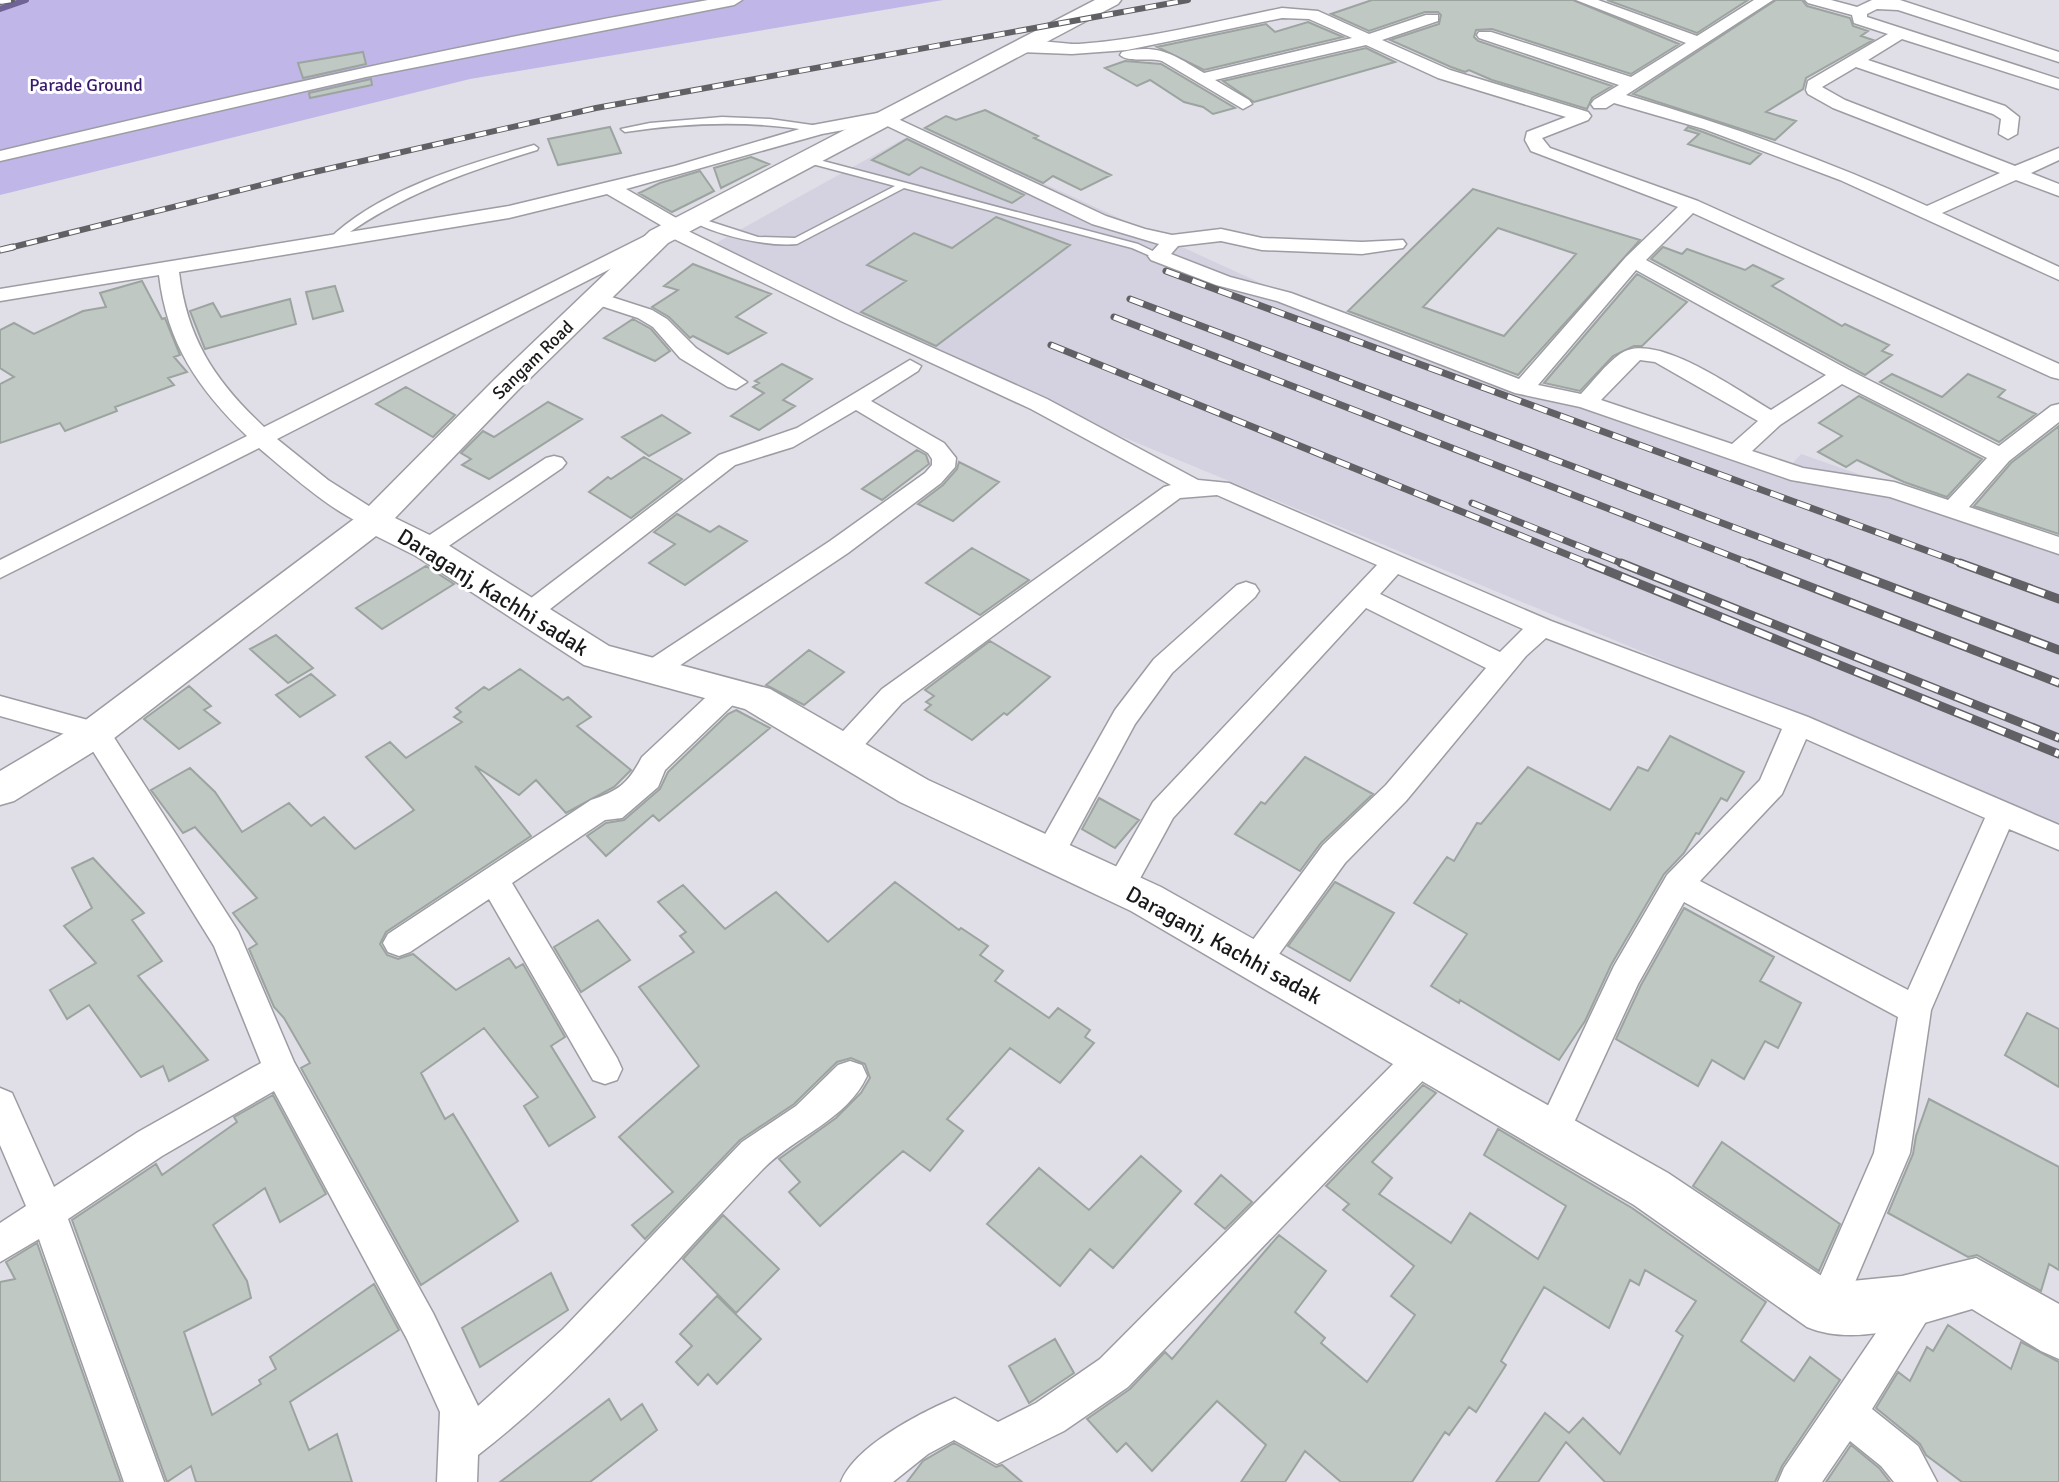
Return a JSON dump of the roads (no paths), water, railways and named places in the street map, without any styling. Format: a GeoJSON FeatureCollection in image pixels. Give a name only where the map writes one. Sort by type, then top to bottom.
{"type":"FeatureCollection","features":[{"type":"Feature","properties":{"kind":"main road","name":"Sangam Road"},"geometry":{"type":"LineString","coordinates":[[0,790],[96,732],[374,521],[596,298],[675,228],[1111,0]]}},
{"type":"Feature","properties":{"kind":"main road","name":"Daraganj, Kachhi sadak"},"geometry":{"type":"LineString","coordinates":[[374,521],[428,548],[597,656],[757,699],[914,791],[1120,886],[1651,1189],[1825,1309]]}},
{"type":"Feature","properties":{"kind":"main road"},"geometry":{"type":"LineString","coordinates":[[1825,1309],[1857,1310],[1921,1299],[1976,1283],[2059,1333]]}},
{"type":"Feature","properties":{"kind":"street"},"geometry":{"type":"LineString","coordinates":[[0,156],[202,108],[549,34],[734,0]]}},
{"type":"Feature","properties":{"kind":"street"},"geometry":{"type":"LineString","coordinates":[[1584,0],[1698,42]]}},
{"type":"Feature","properties":{"kind":"street"},"geometry":{"type":"LineString","coordinates":[[1764,0],[1582,116],[1533,136],[1534,143],[1540,150],[1555,156],[1691,205],[2059,372]]}},
{"type":"Feature","properties":{"kind":"street"},"geometry":{"type":"LineString","coordinates":[[1813,0],[1860,6],[1882,3],[1900,5],[2059,57]]}},
{"type":"Feature","properties":{"kind":"street"},"geometry":{"type":"LineString","coordinates":[[1860,6],[1860,20],[2059,84]]}},
{"type":"Feature","properties":{"kind":"street"},"geometry":{"type":"LineString","coordinates":[[1020,47],[1127,45],[1282,13],[1302,13],[1324,19],[1444,74],[1582,116]]}},
{"type":"Feature","properties":{"kind":"street"},"geometry":{"type":"LineString","coordinates":[[1202,78],[1366,40],[1432,18]]}},
{"type":"Feature","properties":{"kind":"street"},"geometry":{"type":"LineString","coordinates":[[1899,34],[1814,85],[1814,90],[1839,104],[2059,190]]}},
{"type":"Feature","properties":{"kind":"street"},"geometry":{"type":"LineString","coordinates":[[1485,35],[1631,83]]}},
{"type":"Feature","properties":{"kind":"street"},"geometry":{"type":"LineString","coordinates":[[1084,48],[1112,54],[1160,55],[1243,104]]}},
{"type":"Feature","properties":{"kind":"street"},"geometry":{"type":"LineString","coordinates":[[1855,61],[2010,117],[2008,134]]}},
{"type":"Feature","properties":{"kind":"street"},"geometry":{"type":"LineString","coordinates":[[1952,94],[1995,62]]}},
{"type":"Feature","properties":{"kind":"street"},"geometry":{"type":"LineString","coordinates":[[1610,96],[1724,130],[1846,176],[2059,274]]}},
{"type":"Feature","properties":{"kind":"street"},"geometry":{"type":"LineString","coordinates":[[0,295],[509,212],[611,188],[819,129],[883,117],[1165,249],[1223,281],[1284,297],[1523,388],[1586,402],[1734,455],[1799,475],[1894,490],[2059,546]]}},
{"type":"Feature","properties":{"kind":"street"},"geometry":{"type":"LineString","coordinates":[[1927,213],[2059,153]]}},
{"type":"Feature","properties":{"kind":"street"},"geometry":{"type":"LineString","coordinates":[[611,188],[675,228],[848,317],[1039,404],[1193,487]]}},
{"type":"Feature","properties":{"kind":"street"},"geometry":{"type":"LineString","coordinates":[[1523,388],[1633,261],[1691,205]]}},
{"type":"Feature","properties":{"kind":"street"},"geometry":{"type":"LineString","coordinates":[[0,570],[675,228]]}},
{"type":"Feature","properties":{"kind":"street"},"geometry":{"type":"LineString","coordinates":[[1165,249],[1221,235],[1276,245],[1362,248],[1396,244]]}},
{"type":"Feature","properties":{"kind":"street"},"geometry":{"type":"LineString","coordinates":[[1633,261],[1841,375],[2001,456]]}},
{"type":"Feature","properties":{"kind":"street"},"geometry":{"type":"LineString","coordinates":[[168,266],[172,304],[183,338],[203,372],[262,439],[332,494],[374,521]]}},
{"type":"Feature","properties":{"kind":"street"},"geometry":{"type":"LineString","coordinates":[[596,298],[645,314],[660,323],[688,353],[736,382]]}},
{"type":"Feature","properties":{"kind":"street"},"geometry":{"type":"LineString","coordinates":[[1586,402],[1628,358],[1637,353],[1648,353],[1662,357],[1772,420]]}},
{"type":"Feature","properties":{"kind":"street"},"geometry":{"type":"LineString","coordinates":[[527,614],[727,460],[785,442],[910,366]]}},
{"type":"Feature","properties":{"kind":"street"},"geometry":{"type":"LineString","coordinates":[[1734,455],[1772,420],[1841,375]]}},
{"type":"Feature","properties":{"kind":"street"},"geometry":{"type":"LineString","coordinates":[[652,671],[839,547],[933,478],[943,467],[944,458],[936,448],[856,401]]}},
{"type":"Feature","properties":{"kind":"street"},"geometry":{"type":"LineString","coordinates":[[1953,510],[2001,456],[2059,411]]}},
{"type":"Feature","properties":{"kind":"street"},"geometry":{"type":"LineString","coordinates":[[428,548],[554,463]]}},
{"type":"Feature","properties":{"kind":"street"},"geometry":{"type":"LineString","coordinates":[[843,750],[892,696],[1172,492],[1193,487],[1221,488],[1542,627],[1798,724],[2059,838]]}},
{"type":"Feature","properties":{"kind":"street"},"geometry":{"type":"LineString","coordinates":[[1120,886],[1163,810],[1394,563]]}},
{"type":"Feature","properties":{"kind":"street"},"geometry":{"type":"LineString","coordinates":[[1049,854],[1125,717],[1163,666],[1246,591]]}},
{"type":"Feature","properties":{"kind":"street"},"geometry":{"type":"LineString","coordinates":[[1363,596],[1504,665]]}},
{"type":"Feature","properties":{"kind":"street"},"geometry":{"type":"LineString","coordinates":[[1255,962],[1334,854],[1396,793],[1504,665],[1542,627]]}},
{"type":"Feature","properties":{"kind":"street"},"geometry":{"type":"LineString","coordinates":[[399,943],[601,808],[612,810],[648,779],[652,765],[729,692]]}},
{"type":"Feature","properties":{"kind":"street"},"geometry":{"type":"LineString","coordinates":[[0,706],[96,732],[227,940],[280,1070],[427,1340],[460,1411],[457,1482]]}},
{"type":"Feature","properties":{"kind":"street"},"geometry":{"type":"LineString","coordinates":[[1553,1131],[1625,976],[1678,884],[1772,786],[1798,724]]}},
{"type":"Feature","properties":{"kind":"street"},"geometry":{"type":"LineString","coordinates":[[1825,1309],[1892,1153],[1915,1010],[2001,814]]}},
{"type":"Feature","properties":{"kind":"street"},"geometry":{"type":"LineString","coordinates":[[494,880],[605,1069]]}},
{"type":"Feature","properties":{"kind":"street"},"geometry":{"type":"LineString","coordinates":[[1678,884],[1915,1010]]}},
{"type":"Feature","properties":{"kind":"street"},"geometry":{"type":"LineString","coordinates":[[861,1482],[914,1440],[955,1418],[997,1444],[1050,1417],[1114,1373],[1422,1058]]}},
{"type":"Feature","properties":{"kind":"street"},"geometry":{"type":"LineString","coordinates":[[0,1244],[150,1144],[280,1070]]}},
{"type":"Feature","properties":{"kind":"street"},"geometry":{"type":"LineString","coordinates":[[459,1445],[510,1406],[577,1343],[754,1154],[808,1117],[850,1076]]}},
{"type":"Feature","properties":{"kind":"street"},"geometry":{"type":"LineString","coordinates":[[0,1104],[46,1212],[144,1482]]}},
{"type":"Feature","properties":{"kind":"street"},"geometry":{"type":"LineString","coordinates":[[1798,1482],[1921,1299]]}},
{"type":"Feature","properties":{"kind":"street"},"geometry":{"type":"LineString","coordinates":[[1845,1414],[1896,1450],[1908,1462],[1917,1482]]}},
{"type":"Feature","properties":{"kind":"lane"},"geometry":{"type":"LineString","coordinates":[[625,129],[678,120],[734,118],[779,120],[819,129]]}},
{"type":"Feature","properties":{"kind":"lane"},"geometry":{"type":"LineString","coordinates":[[333,240],[391,199],[470,168],[534,148]]}},
{"type":"Feature","properties":{"kind":"lane"},"geometry":{"type":"LineString","coordinates":[[804,159],[1135,246],[1165,249]]}},
{"type":"Feature","properties":{"kind":"lane"},"geometry":{"type":"LineString","coordinates":[[675,228],[782,244],[797,241],[903,185]]}},
{"type":"Feature","properties":{"kind":"waterway"},"geometry":{"type":"LineString","coordinates":[[0,9],[26,0]]}},
{"type":"Feature","properties":{"kind":"railway"},"geometry":{"type":"LineString","coordinates":[[0,2],[12,0]]}},
{"type":"Feature","properties":{"kind":"railway"},"geometry":{"type":"LineString","coordinates":[[13,247],[301,175],[596,108],[1188,0]]}},
{"type":"Feature","properties":{"kind":"railway"},"geometry":{"type":"LineString","coordinates":[[0,250],[13,247]]}},
{"type":"Feature","properties":{"kind":"railway"},"geometry":{"type":"LineString","coordinates":[[5,249],[13,247]]}},
{"type":"Feature","properties":{"kind":"railway"},"geometry":{"type":"LineString","coordinates":[[1166,271],[1966,565]]}},
{"type":"Feature","properties":{"kind":"railway"},"geometry":{"type":"LineString","coordinates":[[1130,299],[1833,565]]}},
{"type":"Feature","properties":{"kind":"railway"},"geometry":{"type":"LineString","coordinates":[[1114,317],[1754,565]]}},
{"type":"Feature","properties":{"kind":"railway"},"geometry":{"type":"LineString","coordinates":[[1051,345],[1593,565]]}},
{"type":"Feature","properties":{"kind":"railway"},"geometry":{"type":"LineString","coordinates":[[1472,503],[1625,565]]}},
{"type":"Feature","properties":{"kind":"railway"},"geometry":{"type":"LineString","coordinates":[[1588,563],[2059,754]]}},
{"type":"Feature","properties":{"kind":"railway"},"geometry":{"type":"LineString","coordinates":[[1621,563],[1625,565]]}},
{"type":"Feature","properties":{"kind":"railway"},"geometry":{"type":"LineString","coordinates":[[1749,563],[2059,683]]}},
{"type":"Feature","properties":{"kind":"railway"},"geometry":{"type":"LineString","coordinates":[[1828,563],[2059,650]]}},
{"type":"Feature","properties":{"kind":"railway"},"geometry":{"type":"LineString","coordinates":[[1960,563],[2059,599]]}},
{"type":"Feature","properties":{"kind":"railway"},"geometry":{"type":"LineString","coordinates":[[1625,565],[2059,738]]}},
{"type":"Feature","properties":{"kind":"park label","name":"Parade Ground"},"geometry":{"type":"Point","coordinates":[86,85]}}]}
